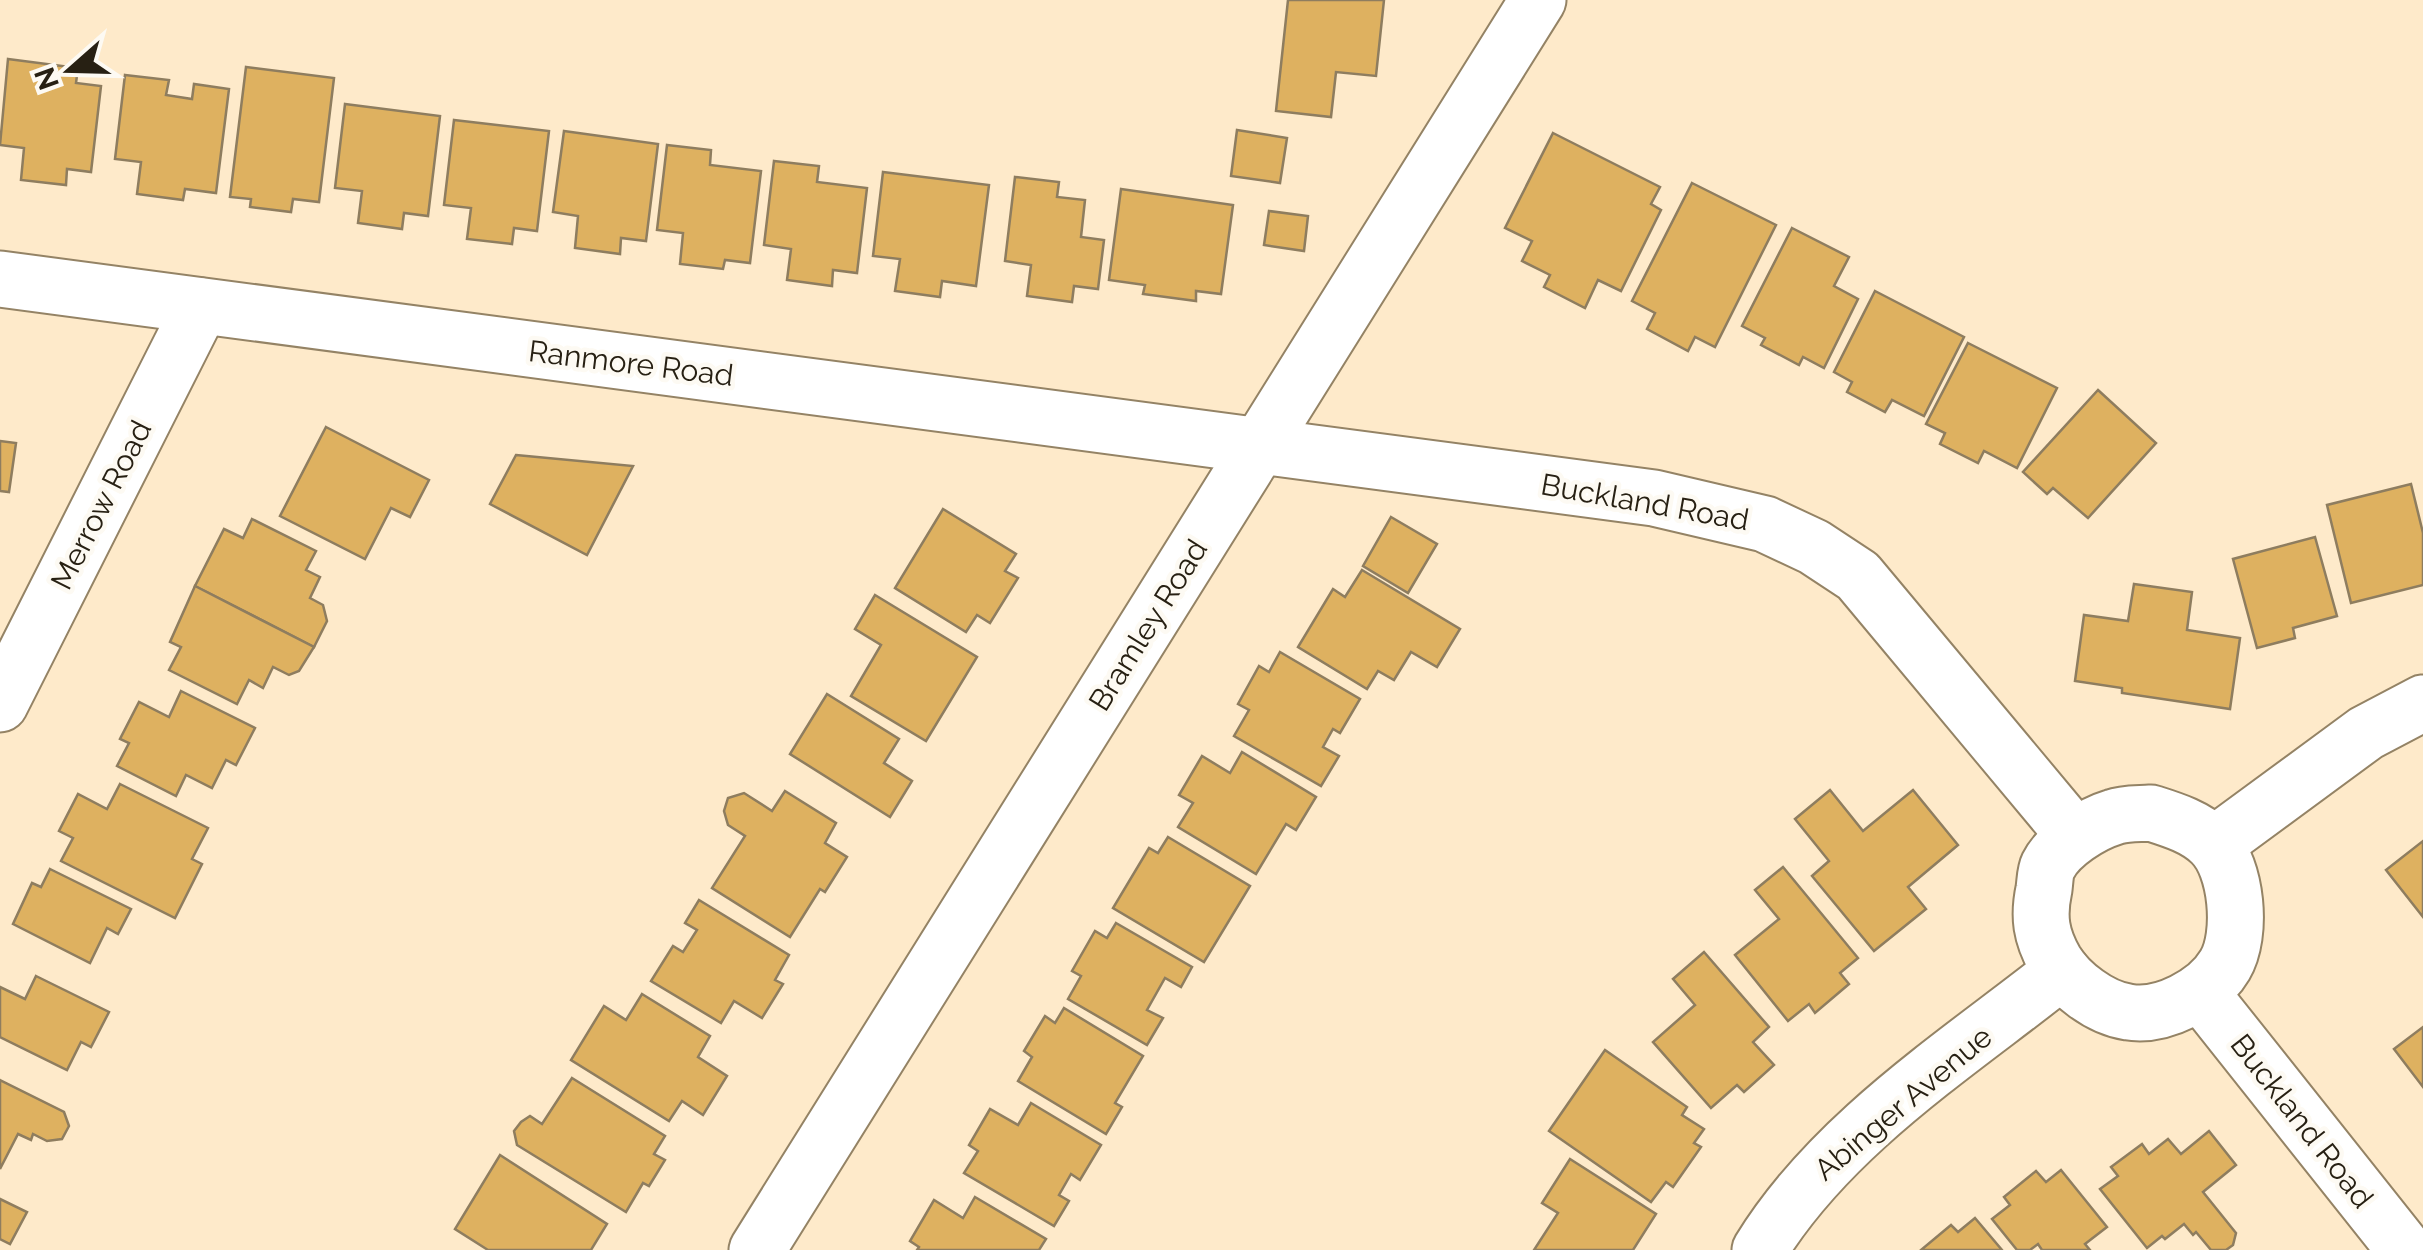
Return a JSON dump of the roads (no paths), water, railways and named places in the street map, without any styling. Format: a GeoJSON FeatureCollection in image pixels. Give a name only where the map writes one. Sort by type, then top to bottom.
{"type":"FeatureCollection","features":[{"type":"Feature","properties":{"kind":"street","name":"Bramley Road"},"geometry":{"type":"LineString","coordinates":[[757,1250],[1538,0]]}},
{"type":"Feature","properties":{"kind":"street","name":"Ranmore Road"},"geometry":{"type":"LineString","coordinates":[[0,279],[1261,445]]}},
{"type":"Feature","properties":{"kind":"street","name":"Merrow Road"},"geometry":{"type":"LineString","coordinates":[[0,704],[201,306]]}},
{"type":"Feature","properties":{"kind":"street","name":"Buckland Road"},"geometry":{"type":"LineString","coordinates":[[1261,445],[1654,498],[1766,524],[1814,547],[1858,576],[1882,602],[2076,836]]}},
{"type":"Feature","properties":{"kind":"street"},"geometry":{"type":"LineString","coordinates":[[2215,844],[2366,733],[2423,704]]}},
{"type":"Feature","properties":{"kind":"street"},"geometry":{"type":"LineString","coordinates":[[2152,813],[2184,823],[2215,844],[2235,890],[2235,926],[2226,964],[2200,992],[2166,1009],[2128,1013],[2094,999],[2062,972],[2042,937],[2040,907],[2048,866],[2076,836],[2115,816],[2152,813]]}},
{"type":"Feature","properties":{"kind":"street","name":"Abinger Avenue"},"geometry":{"type":"LineString","coordinates":[[1760,1250],[1808,1183],[1861,1130],[2062,972]]}},
{"type":"Feature","properties":{"kind":"street","name":"Buckland Road"},"geometry":{"type":"LineString","coordinates":[[2200,992],[2404,1250]]}}]}
